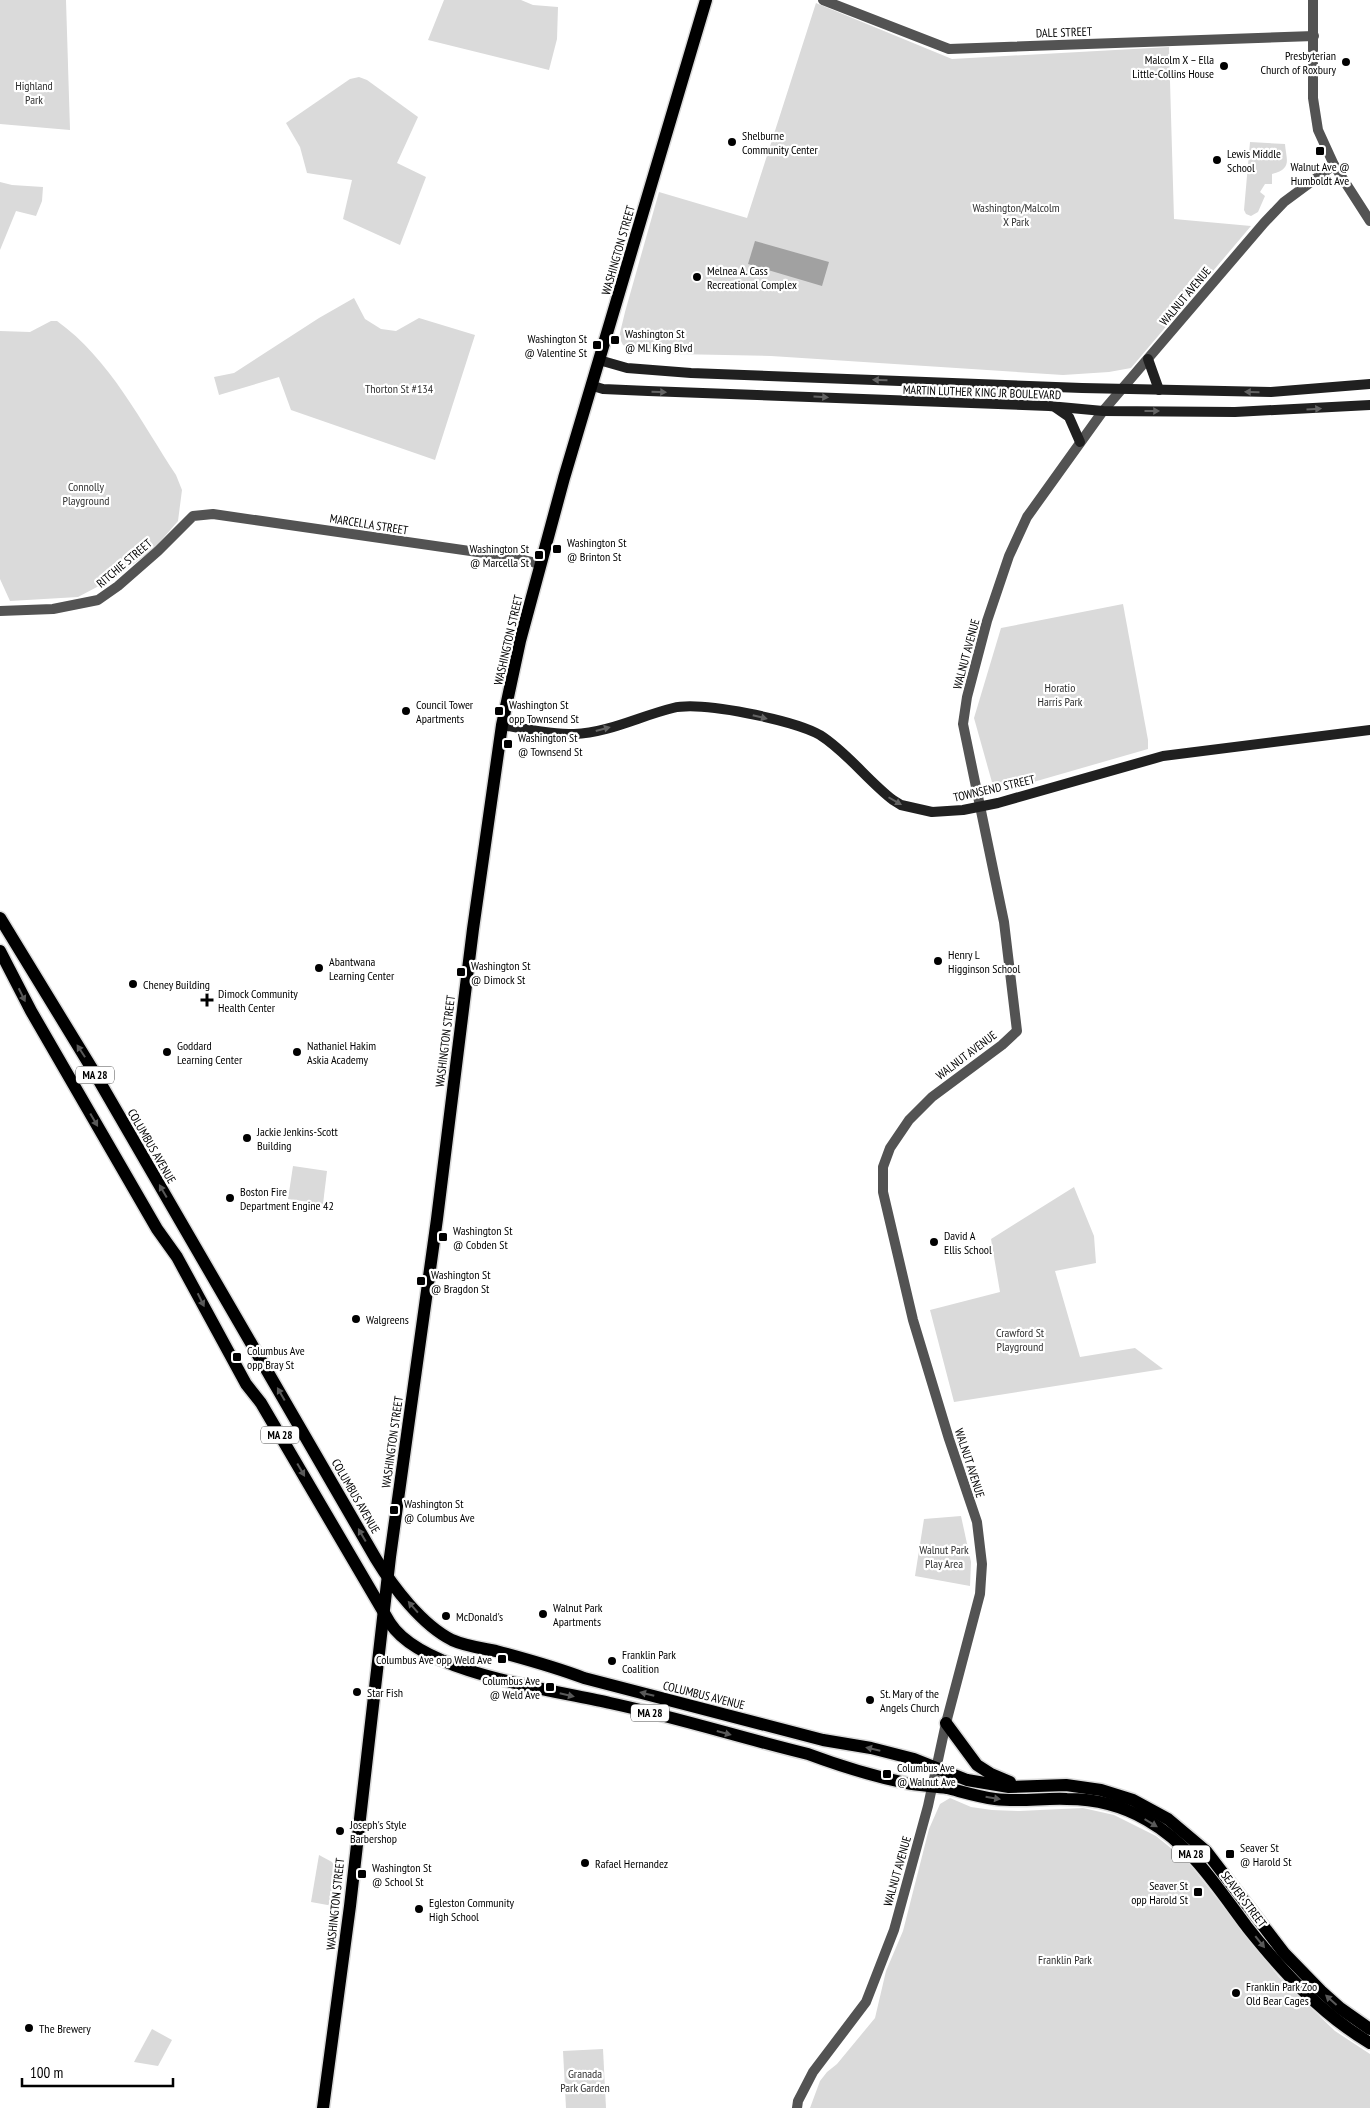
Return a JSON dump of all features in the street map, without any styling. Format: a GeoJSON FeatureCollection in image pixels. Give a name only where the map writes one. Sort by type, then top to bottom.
{"type":"FeatureCollection","features":[{"type":"Feature","properties":{"kind":"main road","name":"WASHINGTON STREET"},"geometry":{"type":"LineString","coordinates":[[322,2108],[347,1930],[356,1839],[388,1576],[437,1219],[473,929],[502,725],[520,641],[564,478],[706,0]]}},
{"type":"Feature","properties":{"kind":"main road"},"geometry":{"type":"LineString","coordinates":[[1148,359],[1159,390]]}},
{"type":"Feature","properties":{"kind":"main road","name":"MARTIN LUTHER KING JR BOULEVARD"},"geometry":{"type":"LineString","coordinates":[[599,360],[627,368],[691,373],[1121,389],[1271,392],[1370,384]]}},
{"type":"Feature","properties":{"kind":"main road","name":"MARTIN LUTHER KING JR BOULEVARD"},"geometry":{"type":"LineString","coordinates":[[592,386],[648,391],[1056,407],[1103,411],[1235,412],[1370,405]]}},
{"type":"Feature","properties":{"kind":"main road"},"geometry":{"type":"LineString","coordinates":[[1056,407],[1068,417],[1080,442]]}},
{"type":"Feature","properties":{"kind":"main road","name":"TOWNSEND STREET"},"geometry":{"type":"LineString","coordinates":[[502,725],[574,734],[597,731],[673,708],[705,705],[806,728],[821,736],[835,747],[886,795],[901,804],[932,812],[980,806],[1163,756],[1370,730]]}},
{"type":"Feature","properties":{"kind":"main road","name":"COLUMBUS AVENUE"},"geometry":{"type":"LineString","coordinates":[[0,918],[94,1072],[376,1559],[430,1625],[442,1634],[459,1642],[552,1666],[584,1678],[787,1730],[914,1759],[936,1768]]}},
{"type":"Feature","properties":{"kind":"main road","name":"MA 28"},"geometry":{"type":"LineString","coordinates":[[0,951],[31,1011],[157,1229],[178,1257],[246,1384],[261,1403],[384,1613],[400,1635],[413,1646],[441,1659],[482,1674],[570,1696],[610,1702],[808,1754],[839,1766],[907,1783],[932,1786]]}},
{"type":"Feature","properties":{"kind":"main road"},"geometry":{"type":"LineString","coordinates":[[946,1723],[983,1770],[1021,1787]]}},
{"type":"Feature","properties":{"kind":"main road","name":"SEAVER STREET"},"geometry":{"type":"LineString","coordinates":[[936,1768],[967,1780],[1009,1787],[1066,1785],[1101,1790],[1133,1800],[1168,1819],[1206,1851],[1267,1932],[1305,1975],[1340,2008],[1370,2029]]}},
{"type":"Feature","properties":{"kind":"main road","name":"SEAVER STREET"},"geometry":{"type":"LineString","coordinates":[[932,1786],[993,1799],[1019,1801],[1082,1799],[1114,1806],[1148,1820],[1178,1841],[1196,1859],[1253,1933],[1299,1986],[1328,2014],[1370,2044]]}},
{"type":"Feature","properties":{"kind":"street","name":"DALE STREET"},"geometry":{"type":"LineString","coordinates":[[823,0],[932,44],[949,48],[1314,36]]}},
{"type":"Feature","properties":{"kind":"street"},"geometry":{"type":"LineString","coordinates":[[1313,0],[1313,98],[1316,118],[1322,140],[1334,165],[1370,222]]}},
{"type":"Feature","properties":{"kind":"street","name":"WALNUT AVENUE"},"geometry":{"type":"LineString","coordinates":[[797,2108],[798,2101],[813,2072],[866,2002],[894,1930],[980,1594],[982,1564],[977,1522],[926,1366],[913,1320],[883,1192],[883,1167],[890,1148],[909,1120],[932,1097],[1002,1045],[1016,1031],[1004,922],[963,724],[967,698],[987,621],[1009,556],[1027,517],[1103,411],[1264,223],[1284,202],[1334,165]]}},
{"type":"Feature","properties":{"kind":"street","name":"MARCELLA STREET"},"geometry":{"type":"LineString","coordinates":[[193,516],[213,514],[512,557],[540,564]]}},
{"type":"Feature","properties":{"kind":"street","name":"RITCHIE STREET"},"geometry":{"type":"LineString","coordinates":[[0,612],[53,609],[98,600],[118,586],[158,551],[193,516]]}},
{"type":"Feature","properties":{"kind":"green space","name":"Highland Park"},"geometry":{"type":"Polygon","coordinates":[[[0,0],[66,0],[70,130],[0,124],[0,0]]]}},
{"type":"Feature","properties":{"kind":"green space"},"geometry":{"type":"Polygon","coordinates":[[[444,0],[521,0],[533,5],[558,7],[557,39],[549,70],[428,40],[444,0]]]}},
{"type":"Feature","properties":{"kind":"green space","name":"Washington/Malcolm X Park"},"geometry":{"type":"Polygon","coordinates":[[[816,3],[952,59],[1169,47],[1174,219],[1251,226],[1131,368],[1109,372],[1063,375],[771,356],[673,354],[636,351],[623,345],[619,337],[659,192],[747,218],[816,3]]]}},
{"type":"Feature","properties":{"kind":"green space"},"geometry":{"type":"Polygon","coordinates":[[[359,77],[367,80],[418,117],[397,163],[426,177],[400,245],[343,219],[352,180],[307,173],[300,147],[286,123],[350,79],[359,77]]]}},
{"type":"Feature","properties":{"kind":"green space"},"geometry":{"type":"Polygon","coordinates":[[[1250,142],[1285,144],[1287,159],[1286,166],[1283,169],[1272,174],[1272,184],[1265,184],[1260,192],[1265,196],[1258,212],[1251,216],[1246,214],[1244,210],[1250,142]]]}},
{"type":"Feature","properties":{"kind":"green space"},"geometry":{"type":"Polygon","coordinates":[[[0,182],[12,185],[43,187],[42,201],[36,216],[16,211],[0,250],[0,182]]]}},
{"type":"Feature","properties":{"kind":"green space","name":"Thorton St #134"},"geometry":{"type":"Polygon","coordinates":[[[354,298],[365,319],[381,329],[396,331],[419,318],[475,335],[435,460],[291,410],[279,377],[219,395],[214,377],[234,373],[319,318],[354,298]]]}},
{"type":"Feature","properties":{"kind":"green space","name":"Connolly Playground"},"geometry":{"type":"Polygon","coordinates":[[[51,321],[57,321],[76,336],[93,354],[109,372],[137,413],[176,475],[182,490],[178,521],[153,550],[114,578],[78,597],[10,601],[0,579],[0,331],[30,332],[51,321]]]}},
{"type":"Feature","properties":{"kind":"green space","name":"Horatio Harris Park"},"geometry":{"type":"Polygon","coordinates":[[[1123,604],[1148,740],[1148,749],[995,793],[974,718],[1001,628],[1123,604]]]}},
{"type":"Feature","properties":{"kind":"green space"},"geometry":{"type":"Polygon","coordinates":[[[293,1166],[327,1171],[323,1204],[288,1199],[293,1166]]]}},
{"type":"Feature","properties":{"kind":"green space","name":"Crawford St Playground"},"geometry":{"type":"Polygon","coordinates":[[[1074,1187],[1094,1236],[1096,1263],[1055,1271],[1080,1357],[1135,1348],[1163,1369],[954,1402],[930,1310],[1000,1292],[991,1239],[1074,1187]]]}},
{"type":"Feature","properties":{"kind":"green space","name":"Walnut Park Play Area"},"geometry":{"type":"Polygon","coordinates":[[[961,1516],[971,1562],[970,1586],[915,1576],[924,1519],[961,1516]]]}},
{"type":"Feature","properties":{"kind":"green space","name":"Franklin Park"},"geometry":{"type":"Polygon","coordinates":[[[950,1798],[971,1807],[992,1810],[1019,1811],[1083,1808],[1114,1815],[1156,1836],[1188,1862],[1279,1977],[1335,2031],[1370,2054],[1370,2108],[810,2108],[820,2081],[837,2064],[875,2018],[886,1971],[903,1931],[929,1829],[940,1804],[950,1798]]]}},
{"type":"Feature","properties":{"kind":"green space"},"geometry":{"type":"Polygon","coordinates":[[[319,1855],[332,1862],[337,1871],[333,1906],[311,1902],[319,1855]]]}},
{"type":"Feature","properties":{"kind":"green space"},"geometry":{"type":"Polygon","coordinates":[[[152,2029],[172,2040],[158,2066],[134,2062],[152,2029]]]}},
{"type":"Feature","properties":{"kind":"green space","name":"Granada Park Garden"},"geometry":{"type":"Polygon","coordinates":[[[603,2049],[606,2108],[566,2108],[563,2051],[603,2049]]]}},
{"type":"Feature","properties":{"kind":"shaded area"},"geometry":{"type":"Polygon","coordinates":[[[755,241],[829,262],[822,286],[748,264],[755,241]]]}},
{"type":"Feature","properties":{"kind":"place","name":"Presbyterian Church of Roxbury"},"geometry":{"type":"Point","coordinates":[1346,62]}},
{"type":"Feature","properties":{"kind":"place","name":"Malcolm X – Ella Little-Collins House"},"geometry":{"type":"Point","coordinates":[1224,66]}},
{"type":"Feature","properties":{"kind":"place","name":"Shelburne Community Center"},"geometry":{"type":"Point","coordinates":[732,142]}},
{"type":"Feature","properties":{"kind":"place","name":"Walnut Ave @ Humboldt Ave"},"geometry":{"type":"Point","coordinates":[1320,151]}},
{"type":"Feature","properties":{"kind":"place","name":"Lewis Middle School"},"geometry":{"type":"Point","coordinates":[1217,160]}},
{"type":"Feature","properties":{"kind":"place","name":"Melnea A. Cass Recreational Complex"},"geometry":{"type":"Point","coordinates":[697,277]}},
{"type":"Feature","properties":{"kind":"place","name":"Washington St @ ML King Blvd"},"geometry":{"type":"Point","coordinates":[615,340]}},
{"type":"Feature","properties":{"kind":"place","name":"Washington St @ Valentine St"},"geometry":{"type":"Point","coordinates":[597,345]}},
{"type":"Feature","properties":{"kind":"place","name":"Washington St @ Brinton St"},"geometry":{"type":"Point","coordinates":[557,549]}},
{"type":"Feature","properties":{"kind":"place","name":"Washington St @ Marcella St"},"geometry":{"type":"Point","coordinates":[539,555]}},
{"type":"Feature","properties":{"kind":"place","name":"Council Tower Apartments"},"geometry":{"type":"Point","coordinates":[406,711]}},
{"type":"Feature","properties":{"kind":"place","name":"Washington St opp Townsend St"},"geometry":{"type":"Point","coordinates":[499,711]}},
{"type":"Feature","properties":{"kind":"place","name":"Washington St @ Townsend St"},"geometry":{"type":"Point","coordinates":[508,744]}},
{"type":"Feature","properties":{"kind":"place","name":"Henry L Higginson School"},"geometry":{"type":"Point","coordinates":[938,961]}},
{"type":"Feature","properties":{"kind":"place","name":"Abantwana Learning Center"},"geometry":{"type":"Point","coordinates":[319,968]}},
{"type":"Feature","properties":{"kind":"place","name":"Washington St @ Dimock St"},"geometry":{"type":"Point","coordinates":[461,972]}},
{"type":"Feature","properties":{"kind":"place","name":"Cheney Building"},"geometry":{"type":"Point","coordinates":[133,984]}},
{"type":"Feature","properties":{"kind":"place","name":"Dimock Community Health Center"},"geometry":{"type":"Point","coordinates":[207,1000]}},
{"type":"Feature","properties":{"kind":"place","name":"Goddard Learning Center"},"geometry":{"type":"Point","coordinates":[167,1052]}},
{"type":"Feature","properties":{"kind":"place","name":"Nathaniel Hakim Askia Academy"},"geometry":{"type":"Point","coordinates":[297,1052]}},
{"type":"Feature","properties":{"kind":"place","name":"Jackie Jenkins-Scott Building"},"geometry":{"type":"Point","coordinates":[247,1138]}},
{"type":"Feature","properties":{"kind":"place","name":"Boston Fire Department Engine 42"},"geometry":{"type":"Point","coordinates":[230,1198]}},
{"type":"Feature","properties":{"kind":"place","name":"Washington St @ Cobden St"},"geometry":{"type":"Point","coordinates":[443,1237]}},
{"type":"Feature","properties":{"kind":"place","name":"David A Ellis School"},"geometry":{"type":"Point","coordinates":[934,1242]}},
{"type":"Feature","properties":{"kind":"place","name":"Washington St @ Bragdon St"},"geometry":{"type":"Point","coordinates":[421,1281]}},
{"type":"Feature","properties":{"kind":"place","name":"Walgreens"},"geometry":{"type":"Point","coordinates":[356,1319]}},
{"type":"Feature","properties":{"kind":"place","name":"Columbus Ave opp Bray St"},"geometry":{"type":"Point","coordinates":[237,1357]}},
{"type":"Feature","properties":{"kind":"place","name":"Washington St @ Columbus Ave"},"geometry":{"type":"Point","coordinates":[394,1510]}},
{"type":"Feature","properties":{"kind":"place","name":"Walnut Park Apartments"},"geometry":{"type":"Point","coordinates":[543,1614]}},
{"type":"Feature","properties":{"kind":"place","name":"McDonald's"},"geometry":{"type":"Point","coordinates":[446,1616]}},
{"type":"Feature","properties":{"kind":"place","name":"Columbus Ave opp Weld Ave"},"geometry":{"type":"Point","coordinates":[502,1659]}},
{"type":"Feature","properties":{"kind":"place","name":"Franklin Park Coalition"},"geometry":{"type":"Point","coordinates":[612,1661]}},
{"type":"Feature","properties":{"kind":"place","name":"Columbus Ave @ Weld Ave"},"geometry":{"type":"Point","coordinates":[550,1687]}},
{"type":"Feature","properties":{"kind":"place","name":"Star Fish"},"geometry":{"type":"Point","coordinates":[357,1692]}},
{"type":"Feature","properties":{"kind":"place","name":"St. Mary of the Angels Church"},"geometry":{"type":"Point","coordinates":[870,1700]}},
{"type":"Feature","properties":{"kind":"place","name":"Columbus Ave @ Walnut Ave"},"geometry":{"type":"Point","coordinates":[887,1774]}},
{"type":"Feature","properties":{"kind":"place","name":"Joseph's Style Barbershop"},"geometry":{"type":"Point","coordinates":[340,1831]}},
{"type":"Feature","properties":{"kind":"place","name":"Seaver St @ Harold St"},"geometry":{"type":"Point","coordinates":[1230,1854]}},
{"type":"Feature","properties":{"kind":"place","name":"Rafael Hernandez"},"geometry":{"type":"Point","coordinates":[585,1863]}},
{"type":"Feature","properties":{"kind":"place","name":"Washington St @ School St"},"geometry":{"type":"Point","coordinates":[362,1874]}},
{"type":"Feature","properties":{"kind":"place","name":"Seaver St opp Harold St"},"geometry":{"type":"Point","coordinates":[1198,1892]}},
{"type":"Feature","properties":{"kind":"place","name":"Egleston Community High School"},"geometry":{"type":"Point","coordinates":[419,1909]}},
{"type":"Feature","properties":{"kind":"place","name":"Franklin Park Zoo Old Bear Cages"},"geometry":{"type":"Point","coordinates":[1236,1993]}},
{"type":"Feature","properties":{"kind":"place","name":"The Brewery"},"geometry":{"type":"Point","coordinates":[29,2028]}}]}
